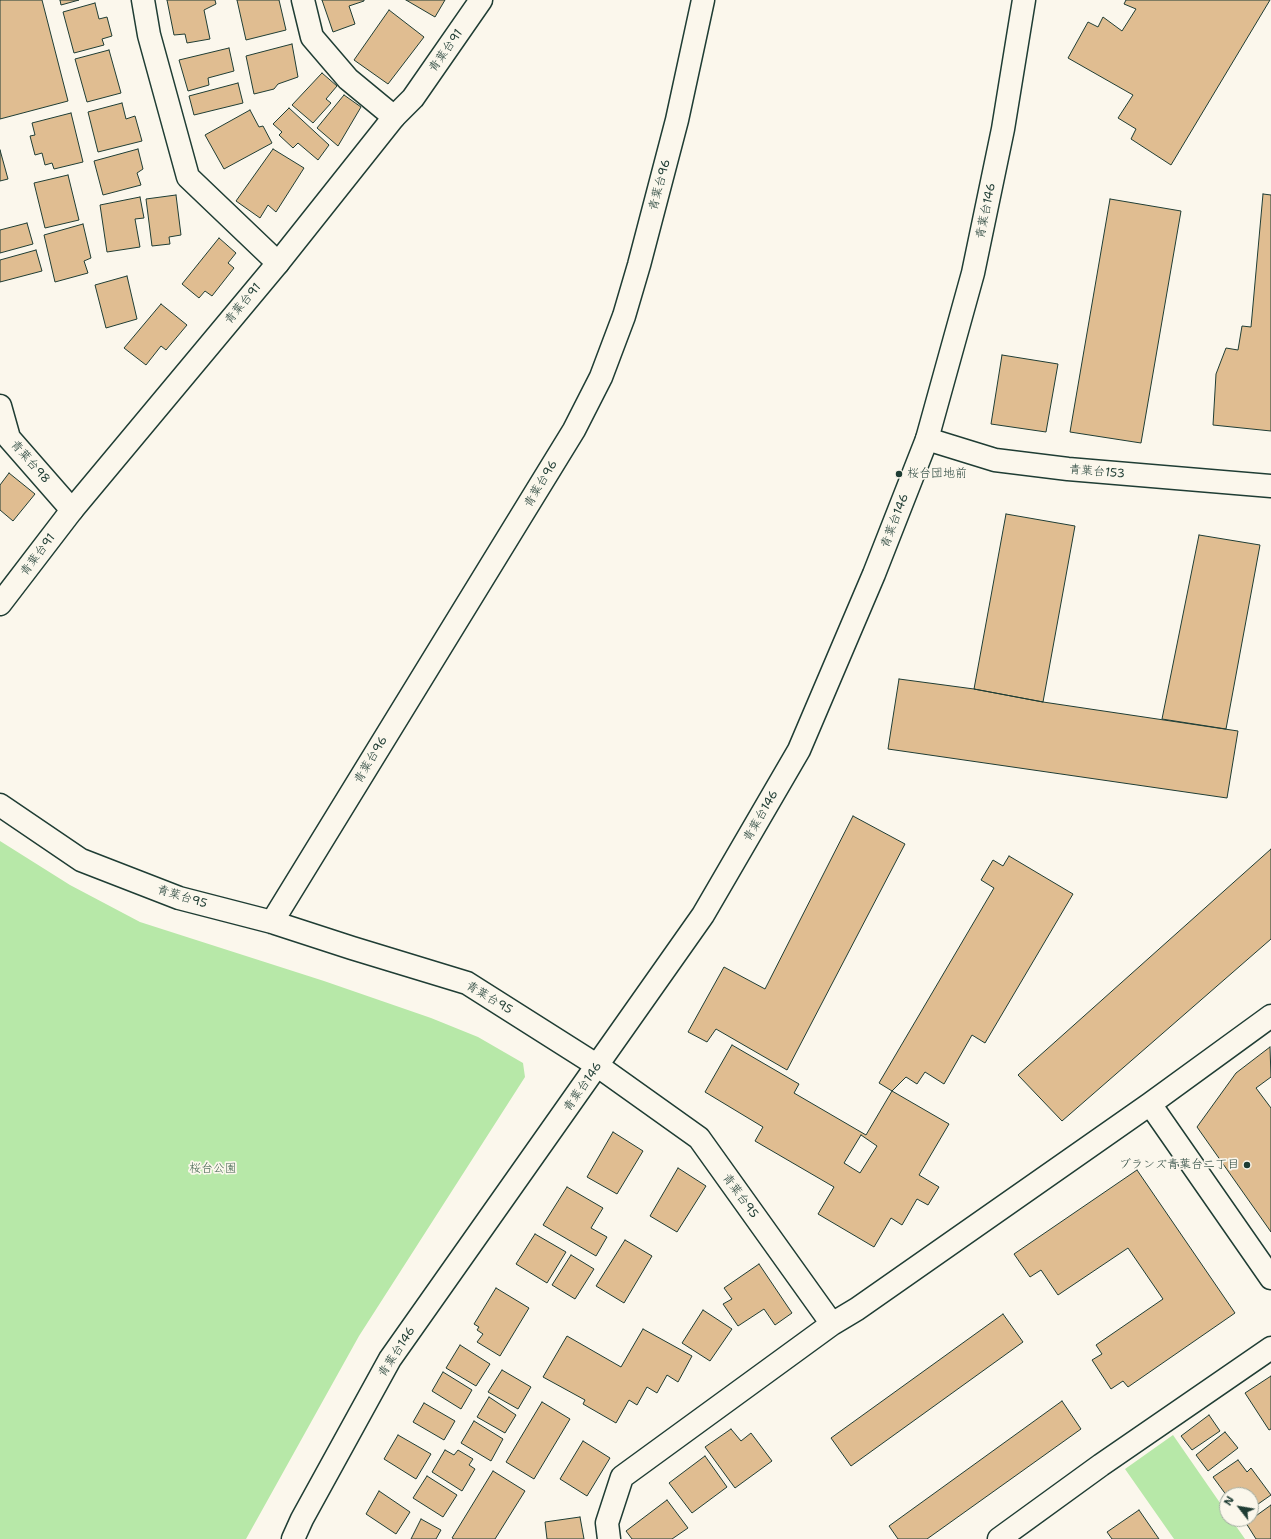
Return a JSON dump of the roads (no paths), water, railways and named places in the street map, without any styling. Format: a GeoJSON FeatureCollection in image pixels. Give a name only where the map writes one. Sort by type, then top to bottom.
{"type":"FeatureCollection","features":[{"type":"Feature","properties":{"kind":"street"},"geometry":{"type":"LineString","coordinates":[[143,0],[149,35],[188,177],[278,263]]}},
{"type":"Feature","properties":{"kind":"street"},"geometry":{"type":"LineString","coordinates":[[303,0],[312,37],[348,79],[394,117]]}},
{"type":"Feature","properties":{"kind":"street","name":"青葉台91"},"geometry":{"type":"LineString","coordinates":[[0,604],[72,510],[278,263],[394,117],[413,98],[481,0]]}},
{"type":"Feature","properties":{"kind":"street","name":"青葉台96"},"geometry":{"type":"LineString","coordinates":[[272,922],[574,430],[601,377],[622,322],[639,265],[677,120],[703,0]]}},
{"type":"Feature","properties":{"kind":"street","name":"青葉台146"},"geometry":{"type":"LineString","coordinates":[[293,1539],[302,1519],[390,1359],[703,915],[799,750],[874,574],[926,438],[973,273],[1003,129],[1024,0]]}},
{"type":"Feature","properties":{"kind":"street","name":"青葉台98"},"geometry":{"type":"LineString","coordinates":[[0,406],[9,438],[72,510]]}},
{"type":"Feature","properties":{"kind":"street","name":"青葉台153"},"geometry":{"type":"LineString","coordinates":[[926,438],[995,460],[1009,462],[1068,470],[1271,486]]}},
{"type":"Feature","properties":{"kind":"street","name":"青葉台95"},"geometry":{"type":"LineString","coordinates":[[0,805],[81,860],[179,898],[272,922],[467,984],[598,1066],[698,1138],[832,1324]]}},
{"type":"Feature","properties":{"kind":"street"},"geometry":{"type":"LineString","coordinates":[[609,1539],[607,1523],[622,1476],[832,1324],[858,1309],[1150,1104],[1271,1016]]}},
{"type":"Feature","properties":{"kind":"street"},"geometry":{"type":"LineString","coordinates":[[1150,1104],[1271,1278]]}},
{"type":"Feature","properties":{"kind":"street"},"geometry":{"type":"LineString","coordinates":[[999,1539],[1101,1465],[1271,1348]]}},
{"type":"Feature","properties":{"kind":"place","name":"桜台団地前"},"geometry":{"type":"Point","coordinates":[899,474]}},
{"type":"Feature","properties":{"kind":"place","name":"ブランズ青葉台二丁目"},"geometry":{"type":"Point","coordinates":[1247,1165]}},
{"type":"Feature","properties":{"kind":"park label","name":"桜台公園"},"geometry":{"type":"Point","coordinates":[213,1169]}}]}
